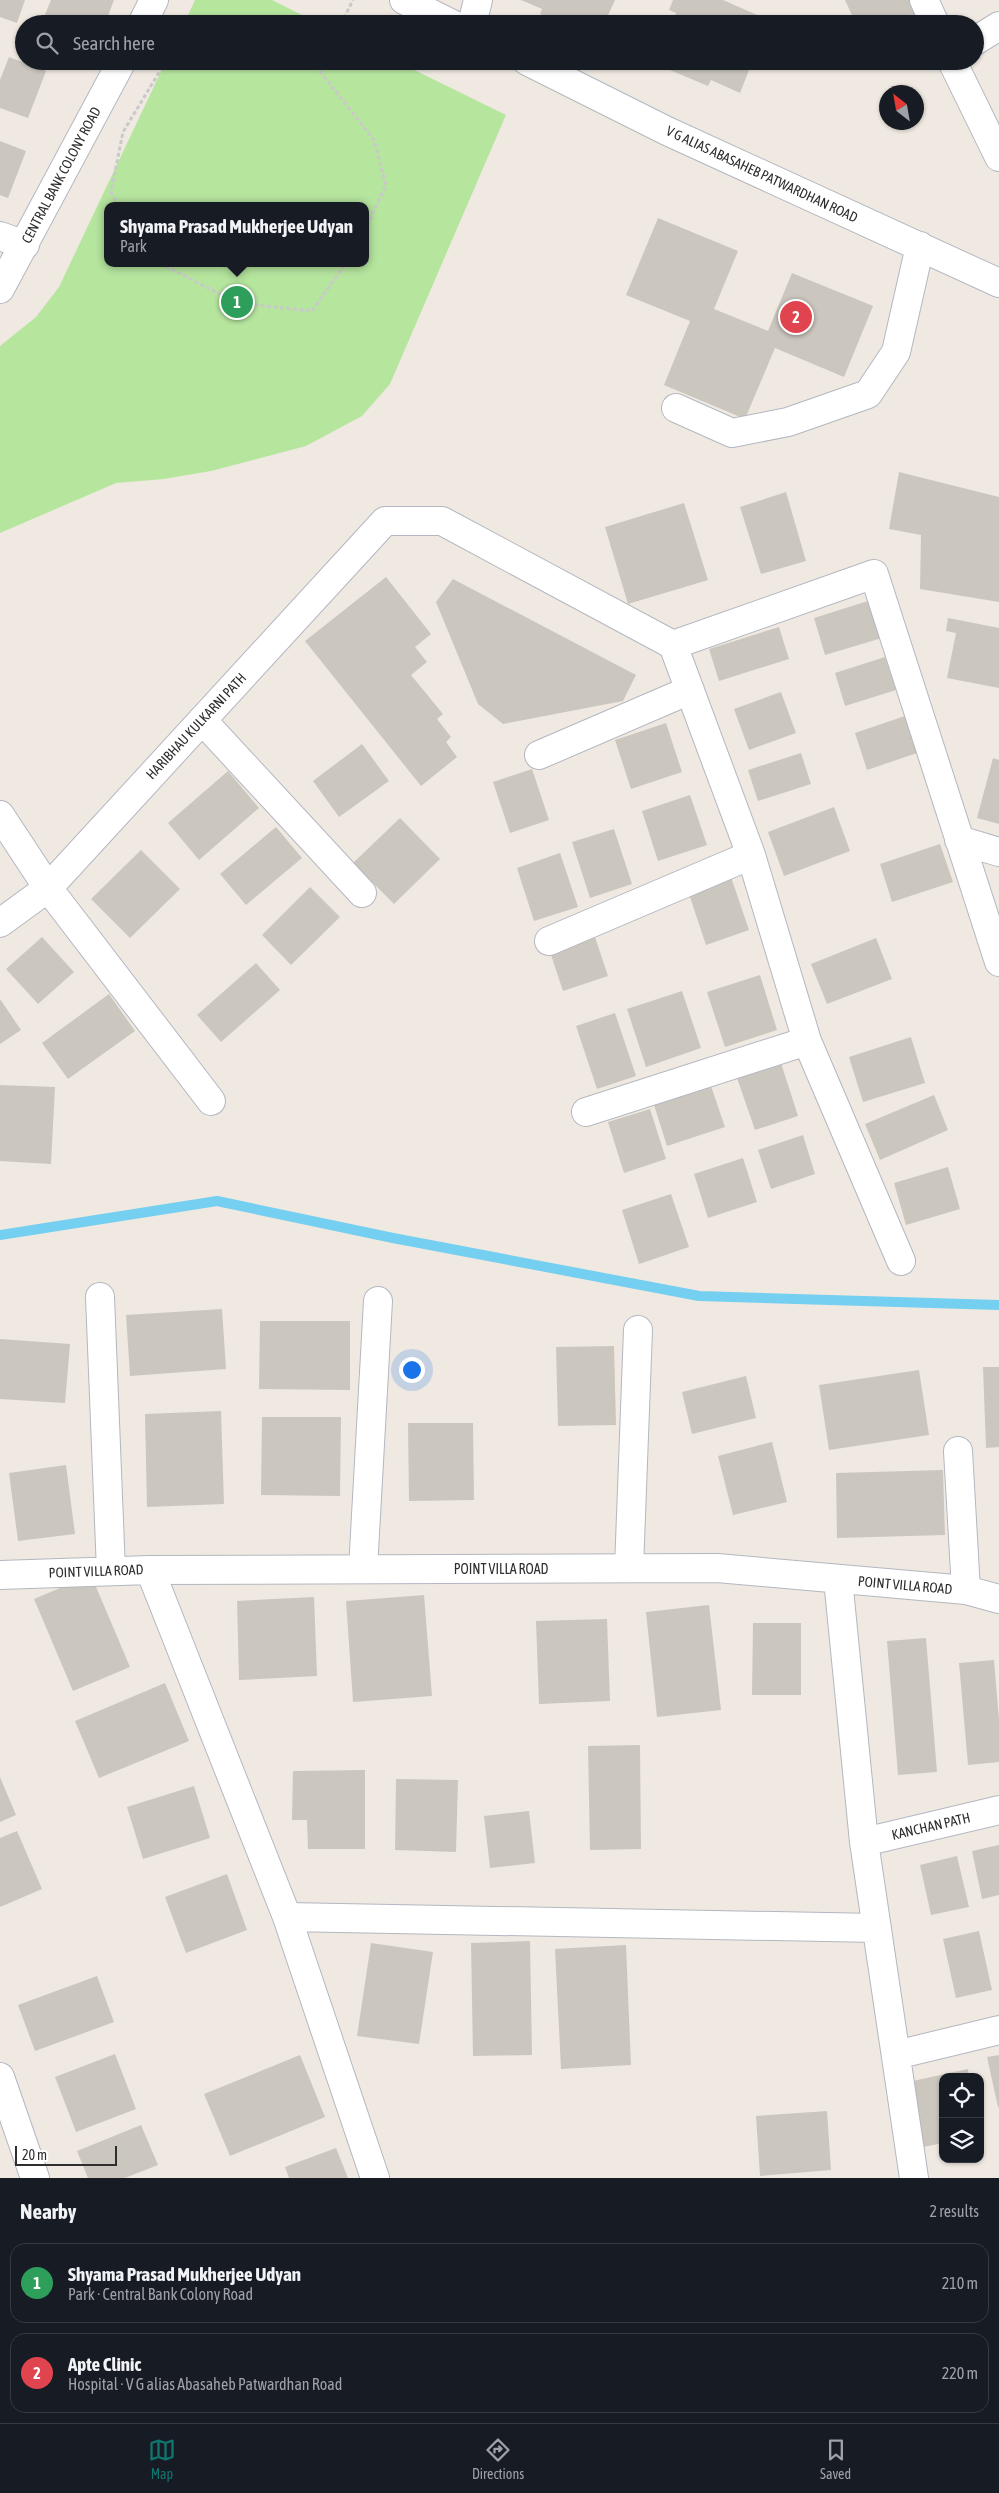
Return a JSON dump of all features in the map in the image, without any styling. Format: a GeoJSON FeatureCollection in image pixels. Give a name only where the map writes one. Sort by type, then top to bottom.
{"type":"FeatureCollection","features":[{"type":"Feature","properties":{"kind":"street"},"geometry":{"type":"LineString","coordinates":[[146,15],[154,0]]}},
{"type":"Feature","properties":{"kind":"street"},"geometry":{"type":"LineString","coordinates":[[404,0],[434,15]]}},
{"type":"Feature","properties":{"kind":"street"},"geometry":{"type":"LineString","coordinates":[[474,15],[478,0]]}},
{"type":"Feature","properties":{"kind":"street"},"geometry":{"type":"LineString","coordinates":[[924,0],[930,15]]}},
{"type":"Feature","properties":{"kind":"street"},"geometry":{"type":"LineString","coordinates":[[984,35],[999,26]]}},
{"type":"Feature","properties":{"kind":"street","name":"CENTRAL BANK COLONY ROAD"},"geometry":{"type":"LineString","coordinates":[[0,289],[12,240],[116,70]]}},
{"type":"Feature","properties":{"kind":"street","name":"V G ALIAS ABASAHEB PATWARDHAN ROAD"},"geometry":{"type":"LineString","coordinates":[[546,70],[666,131],[999,283]]}},
{"type":"Feature","properties":{"kind":"street"},"geometry":{"type":"LineString","coordinates":[[956,70],[999,157]]}},
{"type":"Feature","properties":{"kind":"street"},"geometry":{"type":"LineString","coordinates":[[676,408],[732,433],[788,422],[868,394],[896,352],[920,246]]}},
{"type":"Feature","properties":{"kind":"street","name":"HARIBHAU KULKARNI PATH"},"geometry":{"type":"LineString","coordinates":[[0,924],[48,888],[384,521],[442,521],[673,645]]}},
{"type":"Feature","properties":{"kind":"street"},"geometry":{"type":"LineString","coordinates":[[900,1261],[807,1041],[751,855],[673,645],[874,574],[999,962]]}},
{"type":"Feature","properties":{"kind":"street"},"geometry":{"type":"LineString","coordinates":[[539,755],[690,690]]}},
{"type":"Feature","properties":{"kind":"street"},"geometry":{"type":"LineString","coordinates":[[202,720],[362,893]]}},
{"type":"Feature","properties":{"kind":"street"},"geometry":{"type":"LineString","coordinates":[[0,815],[48,888],[211,1101]]}},
{"type":"Feature","properties":{"kind":"street"},"geometry":{"type":"LineString","coordinates":[[960,840],[999,852]]}},
{"type":"Feature","properties":{"kind":"street"},"geometry":{"type":"LineString","coordinates":[[549,941],[751,855]]}},
{"type":"Feature","properties":{"kind":"street"},"geometry":{"type":"LineString","coordinates":[[586,1112],[807,1041]]}},
{"type":"Feature","properties":{"kind":"street"},"geometry":{"type":"LineString","coordinates":[[100,1297],[111,1571]]}},
{"type":"Feature","properties":{"kind":"street"},"geometry":{"type":"LineString","coordinates":[[363,1569],[378,1301]]}},
{"type":"Feature","properties":{"kind":"street"},"geometry":{"type":"LineString","coordinates":[[629,1568],[638,1330]]}},
{"type":"Feature","properties":{"kind":"street"},"geometry":{"type":"LineString","coordinates":[[958,1451],[966,1590]]}},
{"type":"Feature","properties":{"kind":"street","name":"POINT VILLA ROAD"},"geometry":{"type":"LineString","coordinates":[[0,1575],[150,1570],[717,1568],[966,1590],[999,1599]]}},
{"type":"Feature","properties":{"kind":"street"},"geometry":{"type":"LineString","coordinates":[[150,1570],[287,1917],[375,2178]]}},
{"type":"Feature","properties":{"kind":"street"},"geometry":{"type":"LineString","coordinates":[[838,1579],[864,1842],[914,2178]]}},
{"type":"Feature","properties":{"kind":"street","name":"KANCHAN PATH"},"geometry":{"type":"LineString","coordinates":[[864,1842],[999,1810]]}},
{"type":"Feature","properties":{"kind":"street"},"geometry":{"type":"LineString","coordinates":[[287,1917],[876,1928]]}},
{"type":"Feature","properties":{"kind":"street"},"geometry":{"type":"LineString","coordinates":[[896,2055],[999,2030]]}},
{"type":"Feature","properties":{"kind":"street"},"geometry":{"type":"LineString","coordinates":[[0,2077],[36,2178]]}},
{"type":"Feature","properties":{"kind":"path"},"geometry":{"type":"LineString","coordinates":[[346,15],[353,0]]}},
{"type":"Feature","properties":{"kind":"path"},"geometry":{"type":"LineString","coordinates":[[117,202],[111,192],[123,132],[161,70]]}},
{"type":"Feature","properties":{"kind":"path"},"geometry":{"type":"LineString","coordinates":[[319,70],[374,140],[386,185],[369,222]]}},
{"type":"Feature","properties":{"kind":"path"},"geometry":{"type":"LineString","coordinates":[[168,267],[237,304],[312,311],[343,267]]}},
{"type":"Feature","properties":{"kind":"green space"},"geometry":{"type":"Polygon","coordinates":[[[195,0],[272,0],[302,15],[188,15],[195,0]]]}},
{"type":"Feature","properties":{"kind":"green space"},"geometry":{"type":"Polygon","coordinates":[[[162,70],[414,70],[506,115],[390,384],[362,416],[306,446],[211,471],[164,479],[116,483],[0,533],[0,346],[36,317],[59,287],[162,70]]]}},
{"type":"Feature","properties":{"kind":"building"},"geometry":{"type":"Polygon","coordinates":[[[0,0],[25,0],[20,15],[15,15],[15,22],[0,17],[0,0]]]}},
{"type":"Feature","properties":{"kind":"building"},"geometry":{"type":"Polygon","coordinates":[[[51,0],[114,0],[108,15],[45,15],[51,0]]]}},
{"type":"Feature","properties":{"kind":"building"},"geometry":{"type":"Polygon","coordinates":[[[521,0],[615,0],[608,15],[542,15],[540,14],[542,9],[521,0]]]}},
{"type":"Feature","properties":{"kind":"building"},"geometry":{"type":"Polygon","coordinates":[[[673,0],[723,0],[757,15],[675,15],[676,13],[669,10],[673,0]]]}},
{"type":"Feature","properties":{"kind":"building"},"geometry":{"type":"Polygon","coordinates":[[[845,0],[909,0],[917,15],[852,15],[845,0]]]}},
{"type":"Feature","properties":{"kind":"building"},"geometry":{"type":"Polygon","coordinates":[[[9,57],[15,59],[15,70],[46,71],[28,118],[0,108],[0,80],[9,57]]]}},
{"type":"Feature","properties":{"kind":"building"},"geometry":{"type":"Polygon","coordinates":[[[670,70],[749,70],[740,93],[711,80],[708,86],[670,70]]]}},
{"type":"Feature","properties":{"kind":"building"},"geometry":{"type":"Polygon","coordinates":[[[0,141],[26,151],[8,198],[0,195],[0,141]]]}},
{"type":"Feature","properties":{"kind":"building"},"geometry":{"type":"Polygon","coordinates":[[[658,218],[738,251],[714,309],[768,331],[792,273],[873,306],[844,377],[775,348],[745,419],[664,385],[690,321],[626,295],[658,218]]]}},
{"type":"Feature","properties":{"kind":"building"},"geometry":{"type":"Polygon","coordinates":[[[899,472],[999,497],[999,602],[920,589],[921,535],[889,529],[899,472]]]}},
{"type":"Feature","properties":{"kind":"building"},"geometry":{"type":"Polygon","coordinates":[[[786,492],[806,561],[761,574],[740,507],[786,492]]]}},
{"type":"Feature","properties":{"kind":"building"},"geometry":{"type":"Polygon","coordinates":[[[684,503],[708,580],[628,604],[605,527],[684,503]]]}},
{"type":"Feature","properties":{"kind":"building"},"geometry":{"type":"Polygon","coordinates":[[[386,577],[431,634],[415,647],[427,662],[411,675],[443,714],[437,719],[451,737],[446,742],[457,757],[421,786],[305,641],[386,577]]]}},
{"type":"Feature","properties":{"kind":"building"},"geometry":{"type":"Polygon","coordinates":[[[453,579],[636,675],[623,701],[503,724],[478,704],[436,602],[453,579]]]}},
{"type":"Feature","properties":{"kind":"building"},"geometry":{"type":"Polygon","coordinates":[[[871,600],[882,638],[825,655],[814,618],[871,600]]]}},
{"type":"Feature","properties":{"kind":"building"},"geometry":{"type":"Polygon","coordinates":[[[948,618],[999,628],[999,688],[947,678],[956,633],[946,631],[948,618]]]}},
{"type":"Feature","properties":{"kind":"building"},"geometry":{"type":"Polygon","coordinates":[[[779,627],[789,659],[719,681],[709,649],[779,627]]]}},
{"type":"Feature","properties":{"kind":"building"},"geometry":{"type":"Polygon","coordinates":[[[885,657],[896,690],[845,706],[835,673],[885,657]]]}},
{"type":"Feature","properties":{"kind":"building"},"geometry":{"type":"Polygon","coordinates":[[[781,692],[796,733],[749,750],[734,709],[781,692]]]}},
{"type":"Feature","properties":{"kind":"building"},"geometry":{"type":"Polygon","coordinates":[[[905,716],[917,753],[867,770],[855,733],[905,716]]]}},
{"type":"Feature","properties":{"kind":"building"},"geometry":{"type":"Polygon","coordinates":[[[666,723],[682,772],[631,789],[615,740],[666,723]]]}},
{"type":"Feature","properties":{"kind":"building"},"geometry":{"type":"Polygon","coordinates":[[[362,744],[389,781],[339,817],[313,781],[362,744]]]}},
{"type":"Feature","properties":{"kind":"building"},"geometry":{"type":"Polygon","coordinates":[[[801,753],[811,784],[758,801],[748,770],[801,753]]]}},
{"type":"Feature","properties":{"kind":"building"},"geometry":{"type":"Polygon","coordinates":[[[993,758],[999,760],[999,824],[977,818],[993,758]]]}},
{"type":"Feature","properties":{"kind":"building"},"geometry":{"type":"Polygon","coordinates":[[[532,769],[549,820],[510,833],[493,782],[532,769]]]}},
{"type":"Feature","properties":{"kind":"building"},"geometry":{"type":"Polygon","coordinates":[[[228,771],[259,808],[199,860],[168,823],[228,771]]]}},
{"type":"Feature","properties":{"kind":"building"},"geometry":{"type":"Polygon","coordinates":[[[690,795],[707,845],[658,861],[642,811],[690,795]]]}},
{"type":"Feature","properties":{"kind":"building"},"geometry":{"type":"Polygon","coordinates":[[[834,807],[850,851],[784,876],[768,832],[834,807]]]}},
{"type":"Feature","properties":{"kind":"building"},"geometry":{"type":"Polygon","coordinates":[[[400,818],[440,859],[394,904],[353,863],[400,818]]]}},
{"type":"Feature","properties":{"kind":"building"},"geometry":{"type":"Polygon","coordinates":[[[276,827],[302,858],[246,905],[220,874],[276,827]]]}},
{"type":"Feature","properties":{"kind":"building"},"geometry":{"type":"Polygon","coordinates":[[[614,829],[632,884],[590,898],[572,842],[614,829]]]}},
{"type":"Feature","properties":{"kind":"building"},"geometry":{"type":"Polygon","coordinates":[[[940,844],[953,882],[892,902],[880,864],[940,844]]]}},
{"type":"Feature","properties":{"kind":"building"},"geometry":{"type":"Polygon","coordinates":[[[141,850],[180,889],[130,938],[91,899],[141,850]]]}},
{"type":"Feature","properties":{"kind":"building"},"geometry":{"type":"Polygon","coordinates":[[[560,853],[578,907],[534,921],[517,868],[560,853]]]}},
{"type":"Feature","properties":{"kind":"building"},"geometry":{"type":"Polygon","coordinates":[[[730,874],[749,930],[706,945],[687,888],[730,874]]]}},
{"type":"Feature","properties":{"kind":"building"},"geometry":{"type":"Polygon","coordinates":[[[310,887],[340,917],[291,965],[262,935],[310,887]]]}},
{"type":"Feature","properties":{"kind":"building"},"geometry":{"type":"Polygon","coordinates":[[[42,937],[74,972],[38,1004],[6,969],[42,937]]]}},
{"type":"Feature","properties":{"kind":"building"},"geometry":{"type":"Polygon","coordinates":[[[595,937],[608,976],[563,991],[550,952],[595,937]]]}},
{"type":"Feature","properties":{"kind":"building"},"geometry":{"type":"Polygon","coordinates":[[[876,938],[892,979],[827,1004],[811,964],[876,938]]]}},
{"type":"Feature","properties":{"kind":"building"},"geometry":{"type":"Polygon","coordinates":[[[256,963],[280,990],[221,1042],[197,1015],[256,963]]]}},
{"type":"Feature","properties":{"kind":"building"},"geometry":{"type":"Polygon","coordinates":[[[760,975],[777,1030],[725,1047],[707,992],[760,975]]]}},
{"type":"Feature","properties":{"kind":"building"},"geometry":{"type":"Polygon","coordinates":[[[682,991],[701,1048],[646,1067],[627,1009],[682,991]]]}},
{"type":"Feature","properties":{"kind":"building"},"geometry":{"type":"Polygon","coordinates":[[[109,994],[135,1031],[68,1079],[42,1043],[109,994]]]}},
{"type":"Feature","properties":{"kind":"building"},"geometry":{"type":"Polygon","coordinates":[[[0,999],[21,1030],[0,1044],[0,999]]]}},
{"type":"Feature","properties":{"kind":"building"},"geometry":{"type":"Polygon","coordinates":[[[615,1013],[636,1076],[597,1089],[576,1026],[615,1013]]]}},
{"type":"Feature","properties":{"kind":"building"},"geometry":{"type":"Polygon","coordinates":[[[911,1037],[925,1083],[863,1102],[849,1057],[911,1037]]]}},
{"type":"Feature","properties":{"kind":"building"},"geometry":{"type":"Polygon","coordinates":[[[781,1063],[798,1116],[755,1130],[737,1078],[781,1063]]]}},
{"type":"Feature","properties":{"kind":"building"},"geometry":{"type":"Polygon","coordinates":[[[0,1085],[55,1087],[51,1164],[0,1161],[0,1085]]]}},
{"type":"Feature","properties":{"kind":"building"},"geometry":{"type":"Polygon","coordinates":[[[711,1086],[725,1127],[667,1146],[654,1105],[711,1086]]]}},
{"type":"Feature","properties":{"kind":"building"},"geometry":{"type":"Polygon","coordinates":[[[934,1095],[948,1130],[880,1160],[865,1124],[934,1095]]]}},
{"type":"Feature","properties":{"kind":"building"},"geometry":{"type":"Polygon","coordinates":[[[650,1109],[666,1159],[624,1173],[608,1122],[650,1109]]]}},
{"type":"Feature","properties":{"kind":"building"},"geometry":{"type":"Polygon","coordinates":[[[803,1135],[815,1174],[771,1189],[758,1150],[803,1135]]]}},
{"type":"Feature","properties":{"kind":"building"},"geometry":{"type":"Polygon","coordinates":[[[743,1158],[757,1202],[708,1218],[694,1174],[743,1158]]]}},
{"type":"Feature","properties":{"kind":"building"},"geometry":{"type":"Polygon","coordinates":[[[948,1167],[960,1209],[906,1225],[894,1183],[948,1167]]]}},
{"type":"Feature","properties":{"kind":"building"},"geometry":{"type":"Polygon","coordinates":[[[671,1194],[689,1247],[639,1264],[622,1210],[671,1194]]]}},
{"type":"Feature","properties":{"kind":"building"},"geometry":{"type":"Polygon","coordinates":[[[222,1309],[226,1369],[130,1376],[126,1315],[222,1309]]]}},
{"type":"Feature","properties":{"kind":"building"},"geometry":{"type":"Polygon","coordinates":[[[260,1321],[350,1321],[350,1390],[259,1389],[260,1321]]]}},
{"type":"Feature","properties":{"kind":"building"},"geometry":{"type":"Polygon","coordinates":[[[0,1339],[70,1344],[65,1403],[0,1399],[0,1339]]]}},
{"type":"Feature","properties":{"kind":"building"},"geometry":{"type":"Polygon","coordinates":[[[614,1346],[616,1425],[558,1426],[556,1347],[614,1346]]]}},
{"type":"Feature","properties":{"kind":"building"},"geometry":{"type":"Polygon","coordinates":[[[983,1367],[999,1367],[999,1447],[986,1448],[983,1367]]]}},
{"type":"Feature","properties":{"kind":"building"},"geometry":{"type":"Polygon","coordinates":[[[919,1370],[929,1435],[829,1450],[819,1385],[919,1370]]]}},
{"type":"Feature","properties":{"kind":"building"},"geometry":{"type":"Polygon","coordinates":[[[746,1376],[756,1418],[692,1434],[682,1392],[746,1376]]]}},
{"type":"Feature","properties":{"kind":"building"},"geometry":{"type":"Polygon","coordinates":[[[221,1411],[224,1504],[147,1507],[145,1414],[221,1411]]]}},
{"type":"Feature","properties":{"kind":"building"},"geometry":{"type":"Polygon","coordinates":[[[262,1417],[341,1417],[340,1496],[261,1495],[262,1417]]]}},
{"type":"Feature","properties":{"kind":"building"},"geometry":{"type":"Polygon","coordinates":[[[408,1423],[473,1423],[474,1500],[409,1501],[408,1423]]]}},
{"type":"Feature","properties":{"kind":"building"},"geometry":{"type":"Polygon","coordinates":[[[772,1442],[787,1502],[733,1515],[718,1456],[772,1442]]]}},
{"type":"Feature","properties":{"kind":"building"},"geometry":{"type":"Polygon","coordinates":[[[66,1465],[75,1534],[18,1541],[9,1473],[66,1465]]]}},
{"type":"Feature","properties":{"kind":"building"},"geometry":{"type":"Polygon","coordinates":[[[943,1470],[945,1535],[837,1538],[836,1473],[943,1470]]]}},
{"type":"Feature","properties":{"kind":"building"},"geometry":{"type":"Polygon","coordinates":[[[91,1575],[130,1667],[73,1691],[34,1599],[91,1575]]]}},
{"type":"Feature","properties":{"kind":"building"},"geometry":{"type":"Polygon","coordinates":[[[424,1595],[432,1696],[353,1702],[346,1601],[424,1595]]]}},
{"type":"Feature","properties":{"kind":"building"},"geometry":{"type":"Polygon","coordinates":[[[314,1597],[317,1676],[239,1680],[237,1601],[314,1597]]]}},
{"type":"Feature","properties":{"kind":"building"},"geometry":{"type":"Polygon","coordinates":[[[709,1605],[721,1710],[657,1717],[646,1612],[709,1605]]]}},
{"type":"Feature","properties":{"kind":"building"},"geometry":{"type":"Polygon","coordinates":[[[607,1619],[610,1701],[539,1704],[536,1621],[607,1619]]]}},
{"type":"Feature","properties":{"kind":"building"},"geometry":{"type":"Polygon","coordinates":[[[753,1623],[801,1623],[801,1695],[752,1695],[753,1623]]]}},
{"type":"Feature","properties":{"kind":"building"},"geometry":{"type":"Polygon","coordinates":[[[926,1638],[937,1772],[898,1775],[887,1641],[926,1638]]]}},
{"type":"Feature","properties":{"kind":"building"},"geometry":{"type":"Polygon","coordinates":[[[994,1660],[999,1720],[999,1762],[968,1765],[959,1663],[994,1660]]]}},
{"type":"Feature","properties":{"kind":"building"},"geometry":{"type":"Polygon","coordinates":[[[165,1683],[189,1741],[99,1778],[75,1721],[165,1683]]]}},
{"type":"Feature","properties":{"kind":"building"},"geometry":{"type":"Polygon","coordinates":[[[640,1745],[641,1849],[590,1850],[588,1746],[640,1745]]]}},
{"type":"Feature","properties":{"kind":"building"},"geometry":{"type":"Polygon","coordinates":[[[365,1770],[365,1849],[308,1849],[307,1820],[292,1820],[293,1771],[365,1770]]]}},
{"type":"Feature","properties":{"kind":"building"},"geometry":{"type":"Polygon","coordinates":[[[0,1777],[16,1815],[0,1822],[0,1777]]]}},
{"type":"Feature","properties":{"kind":"building"},"geometry":{"type":"Polygon","coordinates":[[[396,1779],[458,1780],[456,1852],[395,1850],[396,1779]]]}},
{"type":"Feature","properties":{"kind":"building"},"geometry":{"type":"Polygon","coordinates":[[[194,1786],[210,1838],[143,1859],[127,1807],[194,1786]]]}},
{"type":"Feature","properties":{"kind":"building"},"geometry":{"type":"Polygon","coordinates":[[[529,1811],[535,1863],[490,1868],[484,1816],[529,1811]]]}},
{"type":"Feature","properties":{"kind":"building"},"geometry":{"type":"Polygon","coordinates":[[[17,1831],[42,1889],[0,1907],[0,1838],[17,1831]]]}},
{"type":"Feature","properties":{"kind":"building"},"geometry":{"type":"Polygon","coordinates":[[[999,1845],[999,1895],[982,1899],[972,1851],[999,1845]]]}},
{"type":"Feature","properties":{"kind":"building"},"geometry":{"type":"Polygon","coordinates":[[[957,1856],[969,1907],[931,1915],[920,1865],[957,1856]]]}},
{"type":"Feature","properties":{"kind":"building"},"geometry":{"type":"Polygon","coordinates":[[[227,1874],[247,1930],[186,1953],[165,1897],[227,1874]]]}},
{"type":"Feature","properties":{"kind":"building"},"geometry":{"type":"Polygon","coordinates":[[[979,1931],[992,1990],[956,1998],[943,1939],[979,1931]]]}},
{"type":"Feature","properties":{"kind":"building"},"geometry":{"type":"Polygon","coordinates":[[[530,1941],[532,2055],[473,2056],[471,1943],[530,1941]]]}},
{"type":"Feature","properties":{"kind":"building"},"geometry":{"type":"Polygon","coordinates":[[[371,1943],[433,1952],[419,2044],[357,2036],[371,1943]]]}},
{"type":"Feature","properties":{"kind":"building"},"geometry":{"type":"Polygon","coordinates":[[[626,1945],[631,2065],[561,2069],[555,1949],[626,1945]]]}},
{"type":"Feature","properties":{"kind":"building"},"geometry":{"type":"Polygon","coordinates":[[[97,1976],[114,2022],[35,2051],[18,2005],[97,1976]]]}},
{"type":"Feature","properties":{"kind":"building"},"geometry":{"type":"Polygon","coordinates":[[[115,2054],[136,2109],[76,2132],[55,2077],[115,2054]]]}},
{"type":"Feature","properties":{"kind":"building"},"geometry":{"type":"Polygon","coordinates":[[[300,2055],[325,2117],[230,2156],[204,2094],[300,2055]]]}},
{"type":"Feature","properties":{"kind":"building"},"geometry":{"type":"Polygon","coordinates":[[[999,2055],[999,2107],[998,2107],[987,2057],[999,2055]]]}},
{"type":"Feature","properties":{"kind":"building"},"geometry":{"type":"Polygon","coordinates":[[[968,2069],[968,2073],[950,2073],[968,2069]]]}},
{"type":"Feature","properties":{"kind":"building"},"geometry":{"type":"Polygon","coordinates":[[[939,2075],[939,2144],[923,2147],[908,2082],[939,2075]]]}},
{"type":"Feature","properties":{"kind":"building"},"geometry":{"type":"Polygon","coordinates":[[[827,2111],[831,2170],[760,2176],[756,2116],[827,2111]]]}},
{"type":"Feature","properties":{"kind":"building"},"geometry":{"type":"Polygon","coordinates":[[[141,2125],[158,2165],[125,2178],[88,2178],[77,2151],[141,2125]]]}},
{"type":"Feature","properties":{"kind":"building"},"geometry":{"type":"Polygon","coordinates":[[[336,2148],[348,2178],[289,2178],[285,2167],[336,2148]]]}},
{"type":"Feature","properties":{"kind":"waterway"},"geometry":{"type":"LineString","coordinates":[[0,1235],[217,1201],[393,1238],[699,1296],[999,1305]]}},
{"type":"Feature","properties":{"kind":"place","name":"Shyama Prasad Mukherjee Udyan"},"geometry":{"type":"Point","coordinates":[237,302]}},
{"type":"Feature","properties":{"kind":"place","name":"Apte Clinic"},"geometry":{"type":"Point","coordinates":[796,317]}}]}
